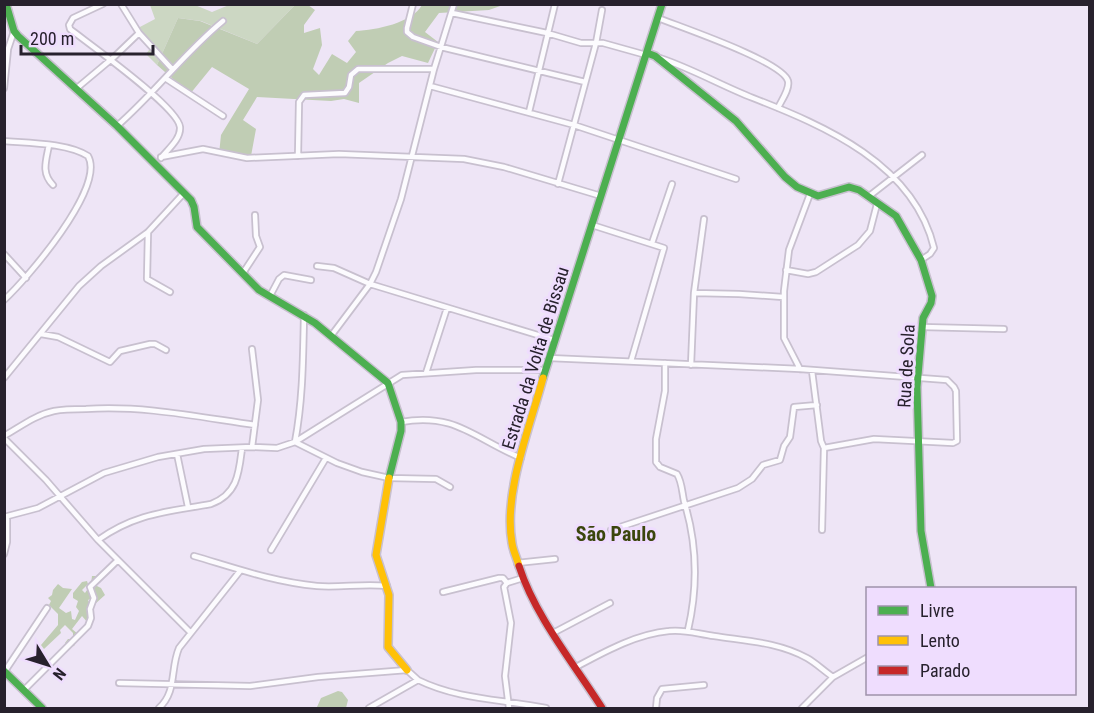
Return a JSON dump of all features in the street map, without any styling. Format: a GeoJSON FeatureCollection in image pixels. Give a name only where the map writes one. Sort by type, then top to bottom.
{"type":"FeatureCollection","features":[{"type":"Feature","properties":{"kind":"street"},"geometry":{"type":"LineString","coordinates":[[6,4],[14,31],[117,126],[184,193],[194,205],[197,227],[259,290],[304,315],[388,383],[401,422],[399,442],[389,478],[376,549],[387,586],[390,615],[388,647],[418,681],[438,690],[476,699],[508,701],[546,708]]}},
{"type":"Feature","properties":{"kind":"street"},"geometry":{"type":"LineString","coordinates":[[104,4],[73,18],[69,25],[70,29],[152,94],[176,117],[180,127],[176,140],[156,164]]}},
{"type":"Feature","properties":{"kind":"street"},"geometry":{"type":"LineString","coordinates":[[121,4],[139,33],[172,69]]}},
{"type":"Feature","properties":{"kind":"street"},"geometry":{"type":"LineString","coordinates":[[413,4],[407,32],[413,37],[441,47],[585,82]]}},
{"type":"Feature","properties":{"kind":"street"},"geometry":{"type":"LineString","coordinates":[[331,336],[370,284],[396,214],[413,157],[434,69],[454,4]]}},
{"type":"Feature","properties":{"kind":"street"},"geometry":{"type":"LineString","coordinates":[[530,112],[555,4]]}},
{"type":"Feature","properties":{"kind":"street","name":"Estrada da Volta de Bissau"},"geometry":{"type":"LineString","coordinates":[[602,708],[553,633],[523,578],[511,535],[510,513],[521,458],[545,370],[662,4]]}},
{"type":"Feature","properties":{"kind":"street"},"geometry":{"type":"LineString","coordinates":[[558,184],[596,43],[602,10]]}},
{"type":"Feature","properties":{"kind":"street"},"geometry":{"type":"LineString","coordinates":[[452,13],[547,33],[581,43],[603,43],[655,56],[691,69],[778,108],[855,146],[893,178],[916,205],[932,238],[933,250],[921,260]]}},
{"type":"Feature","properties":{"kind":"street"},"geometry":{"type":"LineString","coordinates":[[658,18],[752,54],[783,75],[788,85],[778,108]]}},
{"type":"Feature","properties":{"kind":"street"},"geometry":{"type":"LineString","coordinates":[[117,126],[152,94],[172,69],[208,33],[223,21]]}},
{"type":"Feature","properties":{"kind":"street"},"geometry":{"type":"LineString","coordinates":[[4,88],[8,49],[14,31]]}},
{"type":"Feature","properties":{"kind":"street"},"geometry":{"type":"LineString","coordinates":[[77,88],[139,33]]}},
{"type":"Feature","properties":{"kind":"street"},"geometry":{"type":"LineString","coordinates":[[655,56],[724,110],[749,134],[791,183],[810,194],[789,250],[783,297],[784,338],[800,369]]}},
{"type":"Feature","properties":{"kind":"street"},"geometry":{"type":"LineString","coordinates":[[298,156],[299,102],[304,95],[345,93],[349,87],[351,75],[358,69],[434,69]]}},
{"type":"Feature","properties":{"kind":"street"},"geometry":{"type":"LineString","coordinates":[[165,78],[223,116]]}},
{"type":"Feature","properties":{"kind":"street"},"geometry":{"type":"LineString","coordinates":[[430,86],[574,125],[736,179]]}},
{"type":"Feature","properties":{"kind":"street"},"geometry":{"type":"LineString","coordinates":[[4,141],[49,145],[83,152],[88,156],[91,167],[74,212],[55,242],[26,278],[4,300]]}},
{"type":"Feature","properties":{"kind":"street"},"geometry":{"type":"LineString","coordinates":[[49,145],[45,170],[48,180],[53,185]]}},
{"type":"Feature","properties":{"kind":"street"},"geometry":{"type":"LineString","coordinates":[[161,158],[203,149],[248,158],[339,154],[446,157],[482,162],[601,196]]}},
{"type":"Feature","properties":{"kind":"street"},"geometry":{"type":"LineString","coordinates":[[868,197],[922,154]]}},
{"type":"Feature","properties":{"kind":"street"},"geometry":{"type":"LineString","coordinates":[[652,243],[672,184]]}},
{"type":"Feature","properties":{"kind":"street","name":"Rua de Sola"},"geometry":{"type":"LineString","coordinates":[[810,194],[824,196],[849,187],[859,190],[896,216],[921,260],[932,296],[931,303],[924,313],[918,378],[921,531],[931,587]]}},
{"type":"Feature","properties":{"kind":"street"},"geometry":{"type":"LineString","coordinates":[[4,378],[90,274],[148,232],[184,193]]}},
{"type":"Feature","properties":{"kind":"street"},"geometry":{"type":"LineString","coordinates":[[786,270],[808,274],[816,272],[858,245],[870,231],[877,204]]}},
{"type":"Feature","properties":{"kind":"street"},"geometry":{"type":"LineString","coordinates":[[243,273],[260,247],[256,236],[255,215]]}},
{"type":"Feature","properties":{"kind":"street"},"geometry":{"type":"LineString","coordinates":[[691,365],[694,293],[704,219]]}},
{"type":"Feature","properties":{"kind":"street"},"geometry":{"type":"LineString","coordinates":[[592,225],[664,248],[631,361]]}},
{"type":"Feature","properties":{"kind":"street"},"geometry":{"type":"LineString","coordinates":[[148,232],[147,279],[170,292]]}},
{"type":"Feature","properties":{"kind":"street"},"geometry":{"type":"LineString","coordinates":[[4,254],[26,278]]}},
{"type":"Feature","properties":{"kind":"street"},"geometry":{"type":"LineString","coordinates":[[317,266],[334,268],[370,284],[554,340]]}},
{"type":"Feature","properties":{"kind":"street"},"geometry":{"type":"LineString","coordinates":[[270,296],[279,279],[284,275],[311,280]]}},
{"type":"Feature","properties":{"kind":"street"},"geometry":{"type":"LineString","coordinates":[[694,293],[783,297]]}},
{"type":"Feature","properties":{"kind":"street"},"geometry":{"type":"LineString","coordinates":[[426,373],[447,308]]}},
{"type":"Feature","properties":{"kind":"street"},"geometry":{"type":"LineString","coordinates":[[295,442],[301,414],[304,373],[304,315]]}},
{"type":"Feature","properties":{"kind":"street"},"geometry":{"type":"LineString","coordinates":[[922,327],[1004,329]]}},
{"type":"Feature","properties":{"kind":"street"},"geometry":{"type":"LineString","coordinates":[[41,334],[58,337],[110,362],[120,351],[150,344],[166,350]]}},
{"type":"Feature","properties":{"kind":"street"},"geometry":{"type":"LineString","coordinates":[[252,349],[258,393],[252,447]]}},
{"type":"Feature","properties":{"kind":"street"},"geometry":{"type":"LineString","coordinates":[[549,358],[800,369],[946,380],[954,387],[958,438],[953,443],[920,440],[864,440],[824,448]]}},
{"type":"Feature","properties":{"kind":"street"},"geometry":{"type":"LineString","coordinates":[[665,363],[665,391],[656,439],[656,462],[660,467],[677,474],[686,505],[693,546],[695,579],[694,603],[688,630]]}},
{"type":"Feature","properties":{"kind":"street"},"geometry":{"type":"LineString","coordinates":[[4,554],[7,542],[6,517],[39,508],[111,471],[158,457],[204,449],[277,448],[295,442],[402,375],[476,370],[545,370]]}},
{"type":"Feature","properties":{"kind":"street"},"geometry":{"type":"LineString","coordinates":[[812,371],[821,441],[824,448],[822,530]]}},
{"type":"Feature","properties":{"kind":"street"},"geometry":{"type":"LineString","coordinates":[[611,530],[738,488],[752,479],[763,465],[780,460],[784,446],[790,437],[794,407],[817,405]]}},
{"type":"Feature","properties":{"kind":"street"},"geometry":{"type":"LineString","coordinates":[[190,632],[98,540],[4,437],[43,414],[96,408],[154,411],[255,425]]}},
{"type":"Feature","properties":{"kind":"street"},"geometry":{"type":"LineString","coordinates":[[401,422],[425,418],[449,422],[521,458]]}},
{"type":"Feature","properties":{"kind":"street"},"geometry":{"type":"LineString","coordinates":[[295,442],[356,470],[389,478],[436,479],[450,487]]}},
{"type":"Feature","properties":{"kind":"street"},"geometry":{"type":"LineString","coordinates":[[98,540],[128,521],[215,503],[232,490],[236,483],[242,448]]}},
{"type":"Feature","properties":{"kind":"street"},"geometry":{"type":"LineString","coordinates":[[177,454],[188,507]]}},
{"type":"Feature","properties":{"kind":"street"},"geometry":{"type":"LineString","coordinates":[[271,550],[326,458]]}},
{"type":"Feature","properties":{"kind":"street"},"geometry":{"type":"LineString","coordinates":[[194,556],[270,579],[319,586],[387,586]]}},
{"type":"Feature","properties":{"kind":"street"},"geometry":{"type":"LineString","coordinates":[[517,563],[555,559]]}},
{"type":"Feature","properties":{"kind":"street"},"geometry":{"type":"LineString","coordinates":[[24,690],[88,626],[94,598],[90,587],[118,560]]}},
{"type":"Feature","properties":{"kind":"street"},"geometry":{"type":"LineString","coordinates":[[159,708],[168,698],[176,654],[190,632],[240,570]]}},
{"type":"Feature","properties":{"kind":"street"},"geometry":{"type":"LineString","coordinates":[[443,592],[498,578],[503,578],[507,583]]}},
{"type":"Feature","properties":{"kind":"street"},"geometry":{"type":"LineString","coordinates":[[509,708],[505,676],[511,623],[504,587],[507,583],[523,578]]}},
{"type":"Feature","properties":{"kind":"street"},"geometry":{"type":"LineString","coordinates":[[553,633],[610,603]]}},
{"type":"Feature","properties":{"kind":"street"},"geometry":{"type":"LineString","coordinates":[[42,708],[5,671],[46,608]]}},
{"type":"Feature","properties":{"kind":"street"},"geometry":{"type":"LineString","coordinates":[[576,668],[606,652],[639,639],[669,631],[688,630],[707,635],[763,642],[791,650],[809,659],[833,677]]}},
{"type":"Feature","properties":{"kind":"street"},"geometry":{"type":"LineString","coordinates":[[802,708],[833,677],[866,658]]}},
{"type":"Feature","properties":{"kind":"street"},"geometry":{"type":"LineString","coordinates":[[119,683],[260,686],[318,677],[407,670]]}},
{"type":"Feature","properties":{"kind":"street"},"geometry":{"type":"LineString","coordinates":[[369,708],[418,681]]}},
{"type":"Feature","properties":{"kind":"street"},"geometry":{"type":"LineString","coordinates":[[656,708],[657,698],[662,690],[704,685]]}},
{"type":"Feature","properties":{"kind":"green space"},"geometry":{"type":"Polygon","coordinates":[[[150,5],[195,5],[212,12],[229,5],[295,5],[257,44],[201,21],[178,18],[157,65],[146,54],[152,46],[138,28],[155,19],[150,5]]]}},
{"type":"Feature","properties":{"kind":"green space"},"geometry":{"type":"Polygon","coordinates":[[[295,5],[308,5],[315,10],[304,25],[304,33],[320,28],[322,45],[313,69],[319,75],[332,54],[347,63],[356,52],[348,41],[356,31],[383,27],[402,21],[410,17],[422,5],[503,5],[489,10],[439,13],[425,32],[438,42],[428,63],[402,56],[388,63],[359,83],[359,103],[344,99],[331,101],[257,97],[243,120],[256,129],[251,156],[219,154],[221,135],[249,89],[212,67],[190,94],[157,65],[178,18],[200,21],[257,44],[295,5]]]}},
{"type":"Feature","properties":{"kind":"green space"},"geometry":{"type":"Polygon","coordinates":[[[92,576],[96,576],[98,580],[95,585],[101,588],[105,595],[95,604],[94,597],[88,600],[91,606],[88,623],[82,616],[72,629],[78,634],[74,646],[67,647],[65,643],[68,639],[73,639],[73,633],[65,625],[60,630],[61,633],[44,649],[41,645],[58,625],[58,614],[49,605],[51,601],[48,598],[52,595],[53,590],[58,584],[63,588],[72,589],[59,608],[66,613],[71,611],[72,619],[75,620],[79,611],[76,607],[78,601],[73,598],[73,593],[82,582],[87,581],[88,584],[82,590],[85,593],[91,584],[92,576]]]}},
{"type":"Feature","properties":{"kind":"green space"},"geometry":{"type":"Polygon","coordinates":[[[338,691],[342,692],[348,700],[346,708],[317,707],[321,698],[338,691]]]}},
{"type":"Feature","properties":{"kind":"traffic: fast"},"geometry":{"type":"LineString","coordinates":[[6,4],[14,31],[18,36],[117,126],[191,200],[197,227],[259,290],[315,323],[388,383],[401,422],[401,431],[389,478]]}},
{"type":"Feature","properties":{"kind":"traffic: fast"},"geometry":{"type":"LineString","coordinates":[[543,378],[662,4]]}},
{"type":"Feature","properties":{"kind":"traffic: fast"},"geometry":{"type":"LineString","coordinates":[[647,53],[655,56],[736,121],[785,177],[797,187],[818,196],[849,187],[859,190],[896,216],[921,260],[932,296],[923,318],[917,387],[921,531],[931,587]]}},
{"type":"Feature","properties":{"kind":"traffic: fast"},"geometry":{"type":"LineString","coordinates":[[4,671],[42,708]]}},
{"type":"Feature","properties":{"kind":"traffic: slow"},"geometry":{"type":"LineString","coordinates":[[519,566],[512,543],[511,503],[519,460],[543,378]]}},
{"type":"Feature","properties":{"kind":"traffic: slow"},"geometry":{"type":"LineString","coordinates":[[389,478],[376,555],[389,595],[388,647],[407,670]]}},
{"type":"Feature","properties":{"kind":"traffic: jam"},"geometry":{"type":"LineString","coordinates":[[519,566],[545,621],[602,708]]}},
{"type":"Feature","properties":{"kind":"district","name":"São Paulo"},"geometry":{"type":"Point","coordinates":[616,534]}}]}
